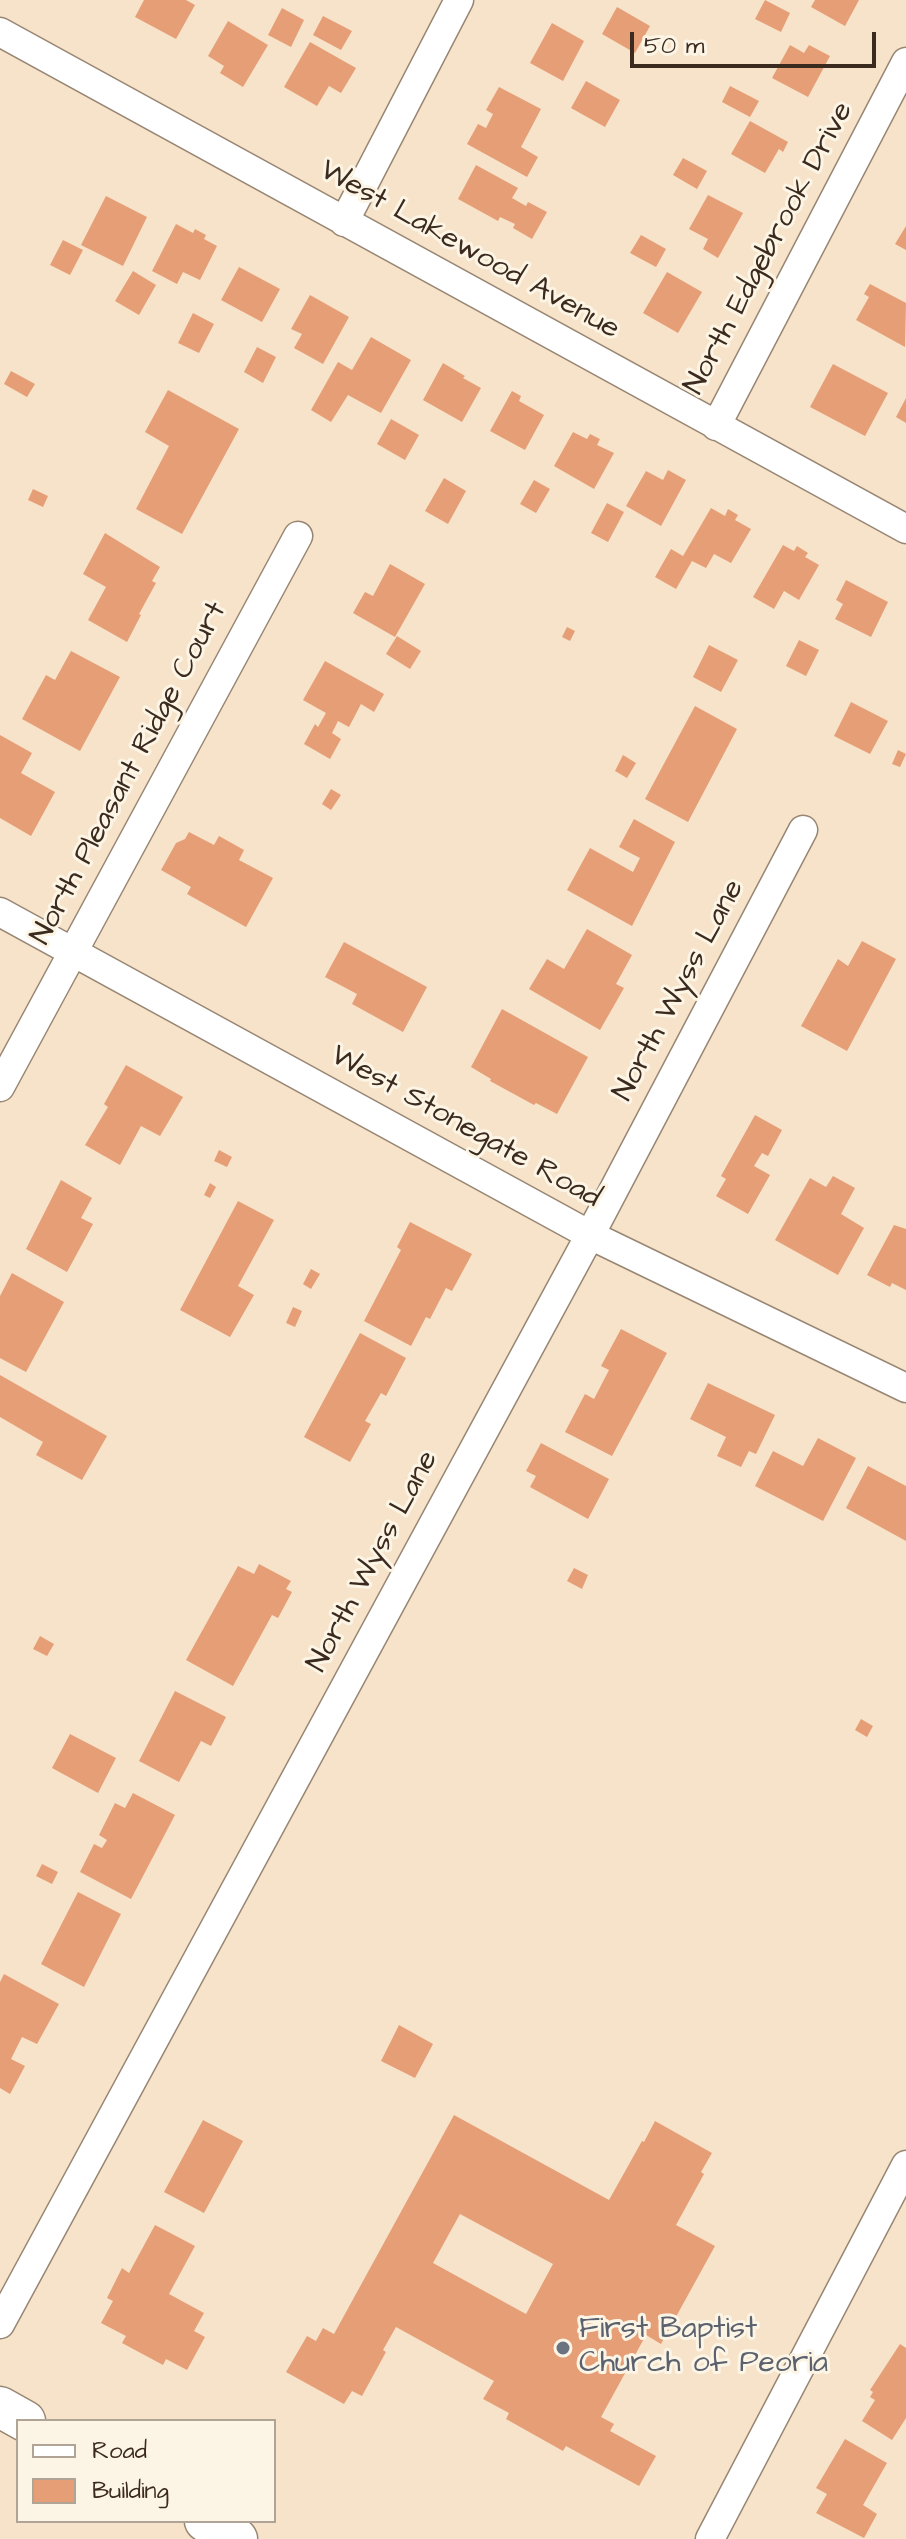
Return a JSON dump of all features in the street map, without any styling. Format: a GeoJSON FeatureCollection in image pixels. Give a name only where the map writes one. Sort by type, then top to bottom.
{"type":"FeatureCollection","features":[{"type":"Feature","properties":{"kind":"street"},"geometry":{"type":"LineString","coordinates":[[344,222],[459,0]]}},
{"type":"Feature","properties":{"kind":"street","name":"West Lakewood Avenue"},"geometry":{"type":"LineString","coordinates":[[0,32],[906,529]]}},
{"type":"Feature","properties":{"kind":"street","name":"North Edgebrook Drive"},"geometry":{"type":"LineString","coordinates":[[716,426],[906,62]]}},
{"type":"Feature","properties":{"kind":"street","name":"North Pleasant Ridge Court"},"geometry":{"type":"LineString","coordinates":[[0,1087],[298,536]]}},
{"type":"Feature","properties":{"kind":"street","name":"North Wyss Lane"},"geometry":{"type":"LineString","coordinates":[[0,2324],[590,1235],[803,830]]}},
{"type":"Feature","properties":{"kind":"street","name":"West Stonegate Road"},"geometry":{"type":"LineString","coordinates":[[0,912],[590,1235],[906,1388]]}},
{"type":"Feature","properties":{"kind":"street"},"geometry":{"type":"LineString","coordinates":[[710,2539],[906,2165]]}},
{"type":"Feature","properties":{"kind":"street"},"geometry":{"type":"LineString","coordinates":[[0,2407],[21,2419]]}},
{"type":"Feature","properties":{"kind":"street"},"geometry":{"type":"LineString","coordinates":[[209,2523],[237,2539]]}},
{"type":"Feature","properties":{"kind":"building"},"geometry":{"type":"Polygon","coordinates":[[[144,0],[186,0],[195,5],[176,39],[135,17],[144,0]]]}},
{"type":"Feature","properties":{"kind":"building"},"geometry":{"type":"Polygon","coordinates":[[[765,0],[790,13],[781,32],[755,19],[765,0]]]}},
{"type":"Feature","properties":{"kind":"building"},"geometry":{"type":"Polygon","coordinates":[[[815,0],[859,0],[845,26],[811,7],[815,0]]]}},
{"type":"Feature","properties":{"kind":"building"},"geometry":{"type":"Polygon","coordinates":[[[617,7],[650,26],[635,53],[602,34],[617,7]]]}},
{"type":"Feature","properties":{"kind":"building"},"geometry":{"type":"Polygon","coordinates":[[[282,8],[304,20],[291,47],[268,35],[282,8]]]}},
{"type":"Feature","properties":{"kind":"building"},"geometry":{"type":"Polygon","coordinates":[[[323,16],[352,31],[341,50],[313,35],[323,16]]]}},
{"type":"Feature","properties":{"kind":"building"},"geometry":{"type":"Polygon","coordinates":[[[228,21],[268,45],[243,87],[220,73],[224,66],[208,56],[228,21]]]}},
{"type":"Feature","properties":{"kind":"building"},"geometry":{"type":"Polygon","coordinates":[[[552,23],[584,41],[563,81],[530,63],[552,23]]]}},
{"type":"Feature","properties":{"kind":"building"},"geometry":{"type":"Polygon","coordinates":[[[310,42],[356,68],[341,93],[329,86],[317,106],[284,87],[310,42]]]}},
{"type":"Feature","properties":{"kind":"building"},"geometry":{"type":"Polygon","coordinates":[[[790,45],[804,53],[809,45],[830,56],[808,97],[772,78],[790,45]]]}},
{"type":"Feature","properties":{"kind":"building"},"geometry":{"type":"Polygon","coordinates":[[[586,81],[620,100],[605,127],[571,108],[586,81]]]}},
{"type":"Feature","properties":{"kind":"building"},"geometry":{"type":"Polygon","coordinates":[[[730,86],[759,101],[750,117],[722,102],[730,86]]]}},
{"type":"Feature","properties":{"kind":"building"},"geometry":{"type":"Polygon","coordinates":[[[499,87],[541,109],[521,147],[538,157],[527,177],[467,144],[478,124],[486,128],[493,114],[486,110],[499,87]]]}},
{"type":"Feature","properties":{"kind":"building"},"geometry":{"type":"Polygon","coordinates":[[[750,121],[788,142],[783,152],[779,149],[765,173],[731,154],[750,121]]]}},
{"type":"Feature","properties":{"kind":"building"},"geometry":{"type":"Polygon","coordinates":[[[683,158],[707,171],[697,189],[673,175],[683,158]]]}},
{"type":"Feature","properties":{"kind":"building"},"geometry":{"type":"Polygon","coordinates":[[[476,165],[518,188],[512,198],[547,212],[532,239],[513,228],[515,224],[500,217],[498,221],[458,199],[476,165]]]}},
{"type":"Feature","properties":{"kind":"building"},"geometry":{"type":"Polygon","coordinates":[[[708,195],[743,213],[718,258],[703,249],[708,239],[689,229],[708,195]]]}},
{"type":"Feature","properties":{"kind":"building"},"geometry":{"type":"Polygon","coordinates":[[[106,196],[147,217],[123,266],[81,245],[106,196]]]}},
{"type":"Feature","properties":{"kind":"building"},"geometry":{"type":"Polygon","coordinates":[[[176,224],[193,233],[195,229],[206,235],[204,239],[217,246],[200,280],[183,272],[177,284],[152,271],[176,224]]]}},
{"type":"Feature","properties":{"kind":"building"},"geometry":{"type":"Polygon","coordinates":[[[906,226],[906,250],[895,244],[906,226]]]}},
{"type":"Feature","properties":{"kind":"building"},"geometry":{"type":"Polygon","coordinates":[[[641,235],[666,249],[656,267],[630,253],[641,235]]]}},
{"type":"Feature","properties":{"kind":"building"},"geometry":{"type":"Polygon","coordinates":[[[63,240],[83,250],[70,275],[50,265],[63,240]]]}},
{"type":"Feature","properties":{"kind":"building"},"geometry":{"type":"Polygon","coordinates":[[[239,267],[280,289],[262,322],[221,300],[239,267]]]}},
{"type":"Feature","properties":{"kind":"building"},"geometry":{"type":"Polygon","coordinates":[[[133,271],[156,285],[139,315],[115,301],[133,271]]]}},
{"type":"Feature","properties":{"kind":"building"},"geometry":{"type":"Polygon","coordinates":[[[667,272],[702,292],[678,333],[643,313],[667,272]]]}},
{"type":"Feature","properties":{"kind":"building"},"geometry":{"type":"Polygon","coordinates":[[[870,284],[906,303],[905,347],[856,320],[869,297],[864,294],[870,284]]]}},
{"type":"Feature","properties":{"kind":"building"},"geometry":{"type":"Polygon","coordinates":[[[310,295],[349,317],[323,364],[294,348],[302,334],[291,329],[310,295]]]}},
{"type":"Feature","properties":{"kind":"building"},"geometry":{"type":"Polygon","coordinates":[[[193,313],[214,324],[199,353],[178,343],[193,313]]]}},
{"type":"Feature","properties":{"kind":"building"},"geometry":{"type":"Polygon","coordinates":[[[371,337],[411,360],[381,413],[348,395],[331,422],[311,410],[338,362],[352,370],[371,337]]]}},
{"type":"Feature","properties":{"kind":"building"},"geometry":{"type":"Polygon","coordinates":[[[257,347],[276,357],[263,383],[244,372],[257,347]]]}},
{"type":"Feature","properties":{"kind":"building"},"geometry":{"type":"Polygon","coordinates":[[[443,363],[481,388],[462,422],[423,400],[443,363]]]}},
{"type":"Feature","properties":{"kind":"building"},"geometry":{"type":"Polygon","coordinates":[[[833,364],[888,393],[865,436],[810,407],[833,364]]]}},
{"type":"Feature","properties":{"kind":"building"},"geometry":{"type":"Polygon","coordinates":[[[11,371],[35,384],[27,397],[4,384],[11,371]]]}},
{"type":"Feature","properties":{"kind":"building"},"geometry":{"type":"Polygon","coordinates":[[[168,390],[239,429],[182,534],[136,509],[169,446],[145,432],[168,390]]]}},
{"type":"Feature","properties":{"kind":"building"},"geometry":{"type":"Polygon","coordinates":[[[512,391],[521,396],[519,401],[544,415],[525,450],[490,431],[512,391]]]}},
{"type":"Feature","properties":{"kind":"building"},"geometry":{"type":"Polygon","coordinates":[[[906,398],[906,423],[896,417],[906,398]]]}},
{"type":"Feature","properties":{"kind":"building"},"geometry":{"type":"Polygon","coordinates":[[[391,419],[419,435],[405,460],[377,444],[391,419]]]}},
{"type":"Feature","properties":{"kind":"building"},"geometry":{"type":"Polygon","coordinates":[[[573,432],[587,439],[590,434],[600,439],[597,445],[614,453],[594,489],[554,466],[573,432]]]}},
{"type":"Feature","properties":{"kind":"building"},"geometry":{"type":"Polygon","coordinates":[[[668,470],[686,480],[661,526],[626,506],[646,471],[663,480],[668,470]]]}},
{"type":"Feature","properties":{"kind":"building"},"geometry":{"type":"Polygon","coordinates":[[[444,478],[466,491],[448,524],[425,511],[444,478]]]}},
{"type":"Feature","properties":{"kind":"building"},"geometry":{"type":"Polygon","coordinates":[[[534,480],[550,489],[536,513],[520,504],[534,480]]]}},
{"type":"Feature","properties":{"kind":"building"},"geometry":{"type":"Polygon","coordinates":[[[33,489],[48,496],[43,507],[28,500],[33,489]]]}},
{"type":"Feature","properties":{"kind":"building"},"geometry":{"type":"Polygon","coordinates":[[[607,503],[624,512],[608,542],[591,533],[607,503]]]}},
{"type":"Feature","properties":{"kind":"building"},"geometry":{"type":"Polygon","coordinates":[[[711,508],[725,516],[728,509],[738,515],[735,520],[751,529],[731,563],[714,554],[706,568],[692,561],[676,589],[655,577],[671,549],[683,556],[711,508]]]}},
{"type":"Feature","properties":{"kind":"building"},"geometry":{"type":"Polygon","coordinates":[[[105,533],[160,567],[152,581],[156,583],[127,642],[88,620],[106,587],[83,574],[105,533]]]}},
{"type":"Feature","properties":{"kind":"building"},"geometry":{"type":"Polygon","coordinates":[[[783,545],[794,551],[797,546],[808,553],[805,557],[819,565],[799,600],[784,591],[774,609],[753,597],[783,545]]]}},
{"type":"Feature","properties":{"kind":"building"},"geometry":{"type":"Polygon","coordinates":[[[390,564],[425,584],[395,637],[353,613],[365,592],[373,596],[390,564]]]}},
{"type":"Feature","properties":{"kind":"building"},"geometry":{"type":"Polygon","coordinates":[[[846,580],[888,602],[871,637],[835,619],[843,604],[836,600],[846,580]]]}},
{"type":"Feature","properties":{"kind":"building"},"geometry":{"type":"Polygon","coordinates":[[[567,627],[575,631],[570,641],[562,637],[567,627]]]}},
{"type":"Feature","properties":{"kind":"building"},"geometry":{"type":"Polygon","coordinates":[[[397,636],[421,651],[410,669],[386,654],[397,636]]]}},
{"type":"Feature","properties":{"kind":"building"},"geometry":{"type":"Polygon","coordinates":[[[799,640],[819,650],[806,676],[786,666],[799,640]]]}},
{"type":"Feature","properties":{"kind":"building"},"geometry":{"type":"Polygon","coordinates":[[[709,645],[738,660],[721,692],[693,677],[709,645]]]}},
{"type":"Feature","properties":{"kind":"building"},"geometry":{"type":"Polygon","coordinates":[[[71,651],[120,677],[80,751],[22,719],[46,675],[55,680],[71,651]]]}},
{"type":"Feature","properties":{"kind":"building"},"geometry":{"type":"Polygon","coordinates":[[[325,661],[384,694],[374,712],[361,704],[349,727],[338,721],[332,733],[341,739],[330,759],[304,744],[315,724],[318,727],[326,713],[303,700],[325,661]]]}},
{"type":"Feature","properties":{"kind":"building"},"geometry":{"type":"Polygon","coordinates":[[[851,702],[888,721],[870,754],[834,736],[851,702]]]}},
{"type":"Feature","properties":{"kind":"building"},"geometry":{"type":"Polygon","coordinates":[[[695,706],[737,729],[688,822],[645,799],[695,706]]]}},
{"type":"Feature","properties":{"kind":"building"},"geometry":{"type":"Polygon","coordinates":[[[0,735],[32,753],[21,773],[55,792],[31,836],[0,818],[0,735]]]}},
{"type":"Feature","properties":{"kind":"building"},"geometry":{"type":"Polygon","coordinates":[[[898,750],[906,754],[900,767],[892,764],[898,750]]]}},
{"type":"Feature","properties":{"kind":"building"},"geometry":{"type":"Polygon","coordinates":[[[623,755],[636,763],[627,778],[615,771],[623,755]]]}},
{"type":"Feature","properties":{"kind":"building"},"geometry":{"type":"Polygon","coordinates":[[[331,789],[341,795],[331,810],[322,804],[331,789]]]}},
{"type":"Feature","properties":{"kind":"building"},"geometry":{"type":"Polygon","coordinates":[[[634,819],[675,842],[632,926],[567,890],[590,848],[633,872],[640,858],[619,847],[634,819]]]}},
{"type":"Feature","properties":{"kind":"building"},"geometry":{"type":"Polygon","coordinates":[[[189,832],[214,845],[219,836],[244,850],[239,860],[273,878],[246,927],[187,894],[191,887],[161,870],[176,843],[185,839],[189,832]]]}},
{"type":"Feature","properties":{"kind":"building"},"geometry":{"type":"Polygon","coordinates":[[[587,929],[632,955],[616,984],[624,988],[600,1030],[529,989],[547,959],[564,969],[587,929]]]}},
{"type":"Feature","properties":{"kind":"building"},"geometry":{"type":"Polygon","coordinates":[[[862,941],[896,959],[847,1051],[801,1026],[838,959],[848,966],[862,941]]]}},
{"type":"Feature","properties":{"kind":"building"},"geometry":{"type":"Polygon","coordinates":[[[344,942],[427,987],[403,1032],[352,1004],[357,994],[325,977],[344,942]]]}},
{"type":"Feature","properties":{"kind":"building"},"geometry":{"type":"Polygon","coordinates":[[[502,1009],[588,1057],[557,1114],[490,1081],[471,1067],[502,1009]]]}},
{"type":"Feature","properties":{"kind":"building"},"geometry":{"type":"Polygon","coordinates":[[[126,1065],[183,1097],[160,1136],[141,1126],[120,1165],[85,1145],[108,1107],[104,1104],[126,1065]]]}},
{"type":"Feature","properties":{"kind":"building"},"geometry":{"type":"Polygon","coordinates":[[[755,1115],[782,1130],[768,1156],[762,1153],[754,1166],[770,1175],[748,1214],[716,1196],[726,1179],[721,1176],[755,1115]]]}},
{"type":"Feature","properties":{"kind":"building"},"geometry":{"type":"Polygon","coordinates":[[[219,1150],[232,1157],[227,1167],[214,1161],[219,1150]]]}},
{"type":"Feature","properties":{"kind":"building"},"geometry":{"type":"Polygon","coordinates":[[[833,1176],[855,1188],[841,1214],[864,1228],[838,1275],[775,1240],[810,1178],[826,1187],[833,1176]]]}},
{"type":"Feature","properties":{"kind":"building"},"geometry":{"type":"Polygon","coordinates":[[[61,1180],[92,1198],[81,1218],[93,1224],[67,1272],[26,1249],[61,1180]]]}},
{"type":"Feature","properties":{"kind":"building"},"geometry":{"type":"Polygon","coordinates":[[[210,1183],[216,1187],[210,1198],[204,1195],[210,1183]]]}},
{"type":"Feature","properties":{"kind":"building"},"geometry":{"type":"Polygon","coordinates":[[[238,1201],[274,1220],[238,1286],[254,1295],[230,1337],[180,1310],[238,1201]]]}},
{"type":"Feature","properties":{"kind":"building"},"geometry":{"type":"Polygon","coordinates":[[[410,1222],[472,1254],[452,1291],[446,1288],[411,1346],[364,1321],[401,1250],[397,1247],[410,1222]]]}},
{"type":"Feature","properties":{"kind":"building"},"geometry":{"type":"Polygon","coordinates":[[[894,1225],[906,1229],[906,1290],[892,1283],[890,1287],[867,1275],[894,1225]]]}},
{"type":"Feature","properties":{"kind":"building"},"geometry":{"type":"Polygon","coordinates":[[[311,1269],[320,1274],[311,1289],[303,1284],[311,1269]]]}},
{"type":"Feature","properties":{"kind":"building"},"geometry":{"type":"Polygon","coordinates":[[[12,1273],[64,1302],[26,1372],[0,1358],[0,1296],[12,1273]]]}},
{"type":"Feature","properties":{"kind":"building"},"geometry":{"type":"Polygon","coordinates":[[[293,1307],[302,1311],[295,1327],[286,1323],[293,1307]]]}},
{"type":"Feature","properties":{"kind":"building"},"geometry":{"type":"Polygon","coordinates":[[[621,1329],[667,1353],[612,1456],[565,1432],[585,1394],[594,1399],[609,1370],[601,1366],[621,1329]]]}},
{"type":"Feature","properties":{"kind":"building"},"geometry":{"type":"Polygon","coordinates":[[[360,1333],[406,1358],[386,1396],[381,1393],[365,1421],[371,1424],[350,1462],[304,1437],[360,1333]]]}},
{"type":"Feature","properties":{"kind":"building"},"geometry":{"type":"Polygon","coordinates":[[[0,1375],[107,1436],[82,1480],[36,1455],[43,1442],[0,1417],[0,1375]]]}},
{"type":"Feature","properties":{"kind":"building"},"geometry":{"type":"Polygon","coordinates":[[[708,1383],[775,1415],[756,1454],[749,1451],[741,1467],[717,1456],[726,1437],[690,1419],[708,1383]]]}},
{"type":"Feature","properties":{"kind":"building"},"geometry":{"type":"Polygon","coordinates":[[[818,1438],[856,1458],[823,1521],[755,1486],[773,1451],[803,1466],[818,1438]]]}},
{"type":"Feature","properties":{"kind":"building"},"geometry":{"type":"Polygon","coordinates":[[[541,1443],[609,1479],[588,1519],[530,1487],[536,1476],[526,1471],[541,1443]]]}},
{"type":"Feature","properties":{"kind":"building"},"geometry":{"type":"Polygon","coordinates":[[[868,1466],[906,1486],[906,1541],[846,1508],[868,1466]]]}},
{"type":"Feature","properties":{"kind":"building"},"geometry":{"type":"Polygon","coordinates":[[[259,1564],[291,1581],[286,1589],[292,1592],[278,1618],[272,1615],[233,1686],[186,1660],[238,1566],[254,1574],[259,1564]]]}},
{"type":"Feature","properties":{"kind":"building"},"geometry":{"type":"Polygon","coordinates":[[[574,1568],[588,1575],[582,1589],[567,1581],[574,1568]]]}},
{"type":"Feature","properties":{"kind":"building"},"geometry":{"type":"Polygon","coordinates":[[[40,1636],[54,1644],[47,1656],[33,1649],[40,1636]]]}},
{"type":"Feature","properties":{"kind":"building"},"geometry":{"type":"Polygon","coordinates":[[[175,1691],[226,1717],[211,1746],[201,1741],[179,1782],[139,1761],[175,1691]]]}},
{"type":"Feature","properties":{"kind":"building"},"geometry":{"type":"Polygon","coordinates":[[[861,1719],[873,1726],[867,1737],[855,1730],[861,1719]]]}},
{"type":"Feature","properties":{"kind":"building"},"geometry":{"type":"Polygon","coordinates":[[[70,1734],[116,1758],[98,1793],[52,1768],[70,1734]]]}},
{"type":"Feature","properties":{"kind":"building"},"geometry":{"type":"Polygon","coordinates":[[[133,1793],[175,1815],[131,1899],[80,1872],[94,1844],[102,1848],[107,1840],[99,1835],[115,1803],[125,1808],[133,1793]]]}},
{"type":"Feature","properties":{"kind":"building"},"geometry":{"type":"Polygon","coordinates":[[[42,1864],[58,1872],[52,1884],[36,1876],[42,1864]]]}},
{"type":"Feature","properties":{"kind":"building"},"geometry":{"type":"Polygon","coordinates":[[[78,1892],[121,1914],[84,1987],[41,1964],[78,1892]]]}},
{"type":"Feature","properties":{"kind":"building"},"geometry":{"type":"Polygon","coordinates":[[[4,1974],[59,2004],[37,2044],[22,2037],[11,2059],[25,2066],[10,2094],[0,2088],[0,1982],[4,1974]]]}},
{"type":"Feature","properties":{"kind":"building"},"geometry":{"type":"Polygon","coordinates":[[[399,2025],[433,2044],[415,2078],[381,2061],[399,2025]]]}},
{"type":"Feature","properties":{"kind":"building"},"geometry":{"type":"Polygon","coordinates":[[[454,2115],[609,2200],[655,2121],[712,2153],[676,2225],[715,2246],[661,2344],[646,2335],[601,2417],[614,2424],[610,2431],[656,2456],[639,2486],[566,2446],[563,2451],[506,2419],[509,2413],[483,2399],[494,2381],[396,2327],[362,2396],[352,2391],[344,2404],[286,2372],[307,2336],[316,2341],[323,2328],[334,2334],[454,2115]],[[460,2214],[433,2263],[526,2314],[553,2264],[460,2214]]]}},
{"type":"Feature","properties":{"kind":"building"},"geometry":{"type":"Polygon","coordinates":[[[203,2120],[243,2141],[204,2213],[164,2192],[203,2120]]]}},
{"type":"Feature","properties":{"kind":"building"},"geometry":{"type":"Polygon","coordinates":[[[155,2225],[195,2246],[169,2294],[204,2313],[194,2331],[205,2337],[187,2370],[166,2359],[163,2365],[122,2343],[126,2336],[101,2323],[113,2301],[107,2298],[122,2268],[129,2273],[155,2225]]]}},
{"type":"Feature","properties":{"kind":"building"},"geometry":{"type":"Polygon","coordinates":[[[900,2344],[906,2348],[906,2418],[892,2440],[862,2421],[875,2400],[870,2397],[873,2392],[870,2390],[900,2344]]]}},
{"type":"Feature","properties":{"kind":"building"},"geometry":{"type":"Polygon","coordinates":[[[845,2439],[887,2463],[863,2505],[877,2514],[864,2538],[816,2513],[827,2494],[816,2488],[845,2439]]]}},
{"type":"Feature","properties":{"kind":"place","name":"First Baptist Church of Peoria"},"geometry":{"type":"Point","coordinates":[563,2348]}}]}
